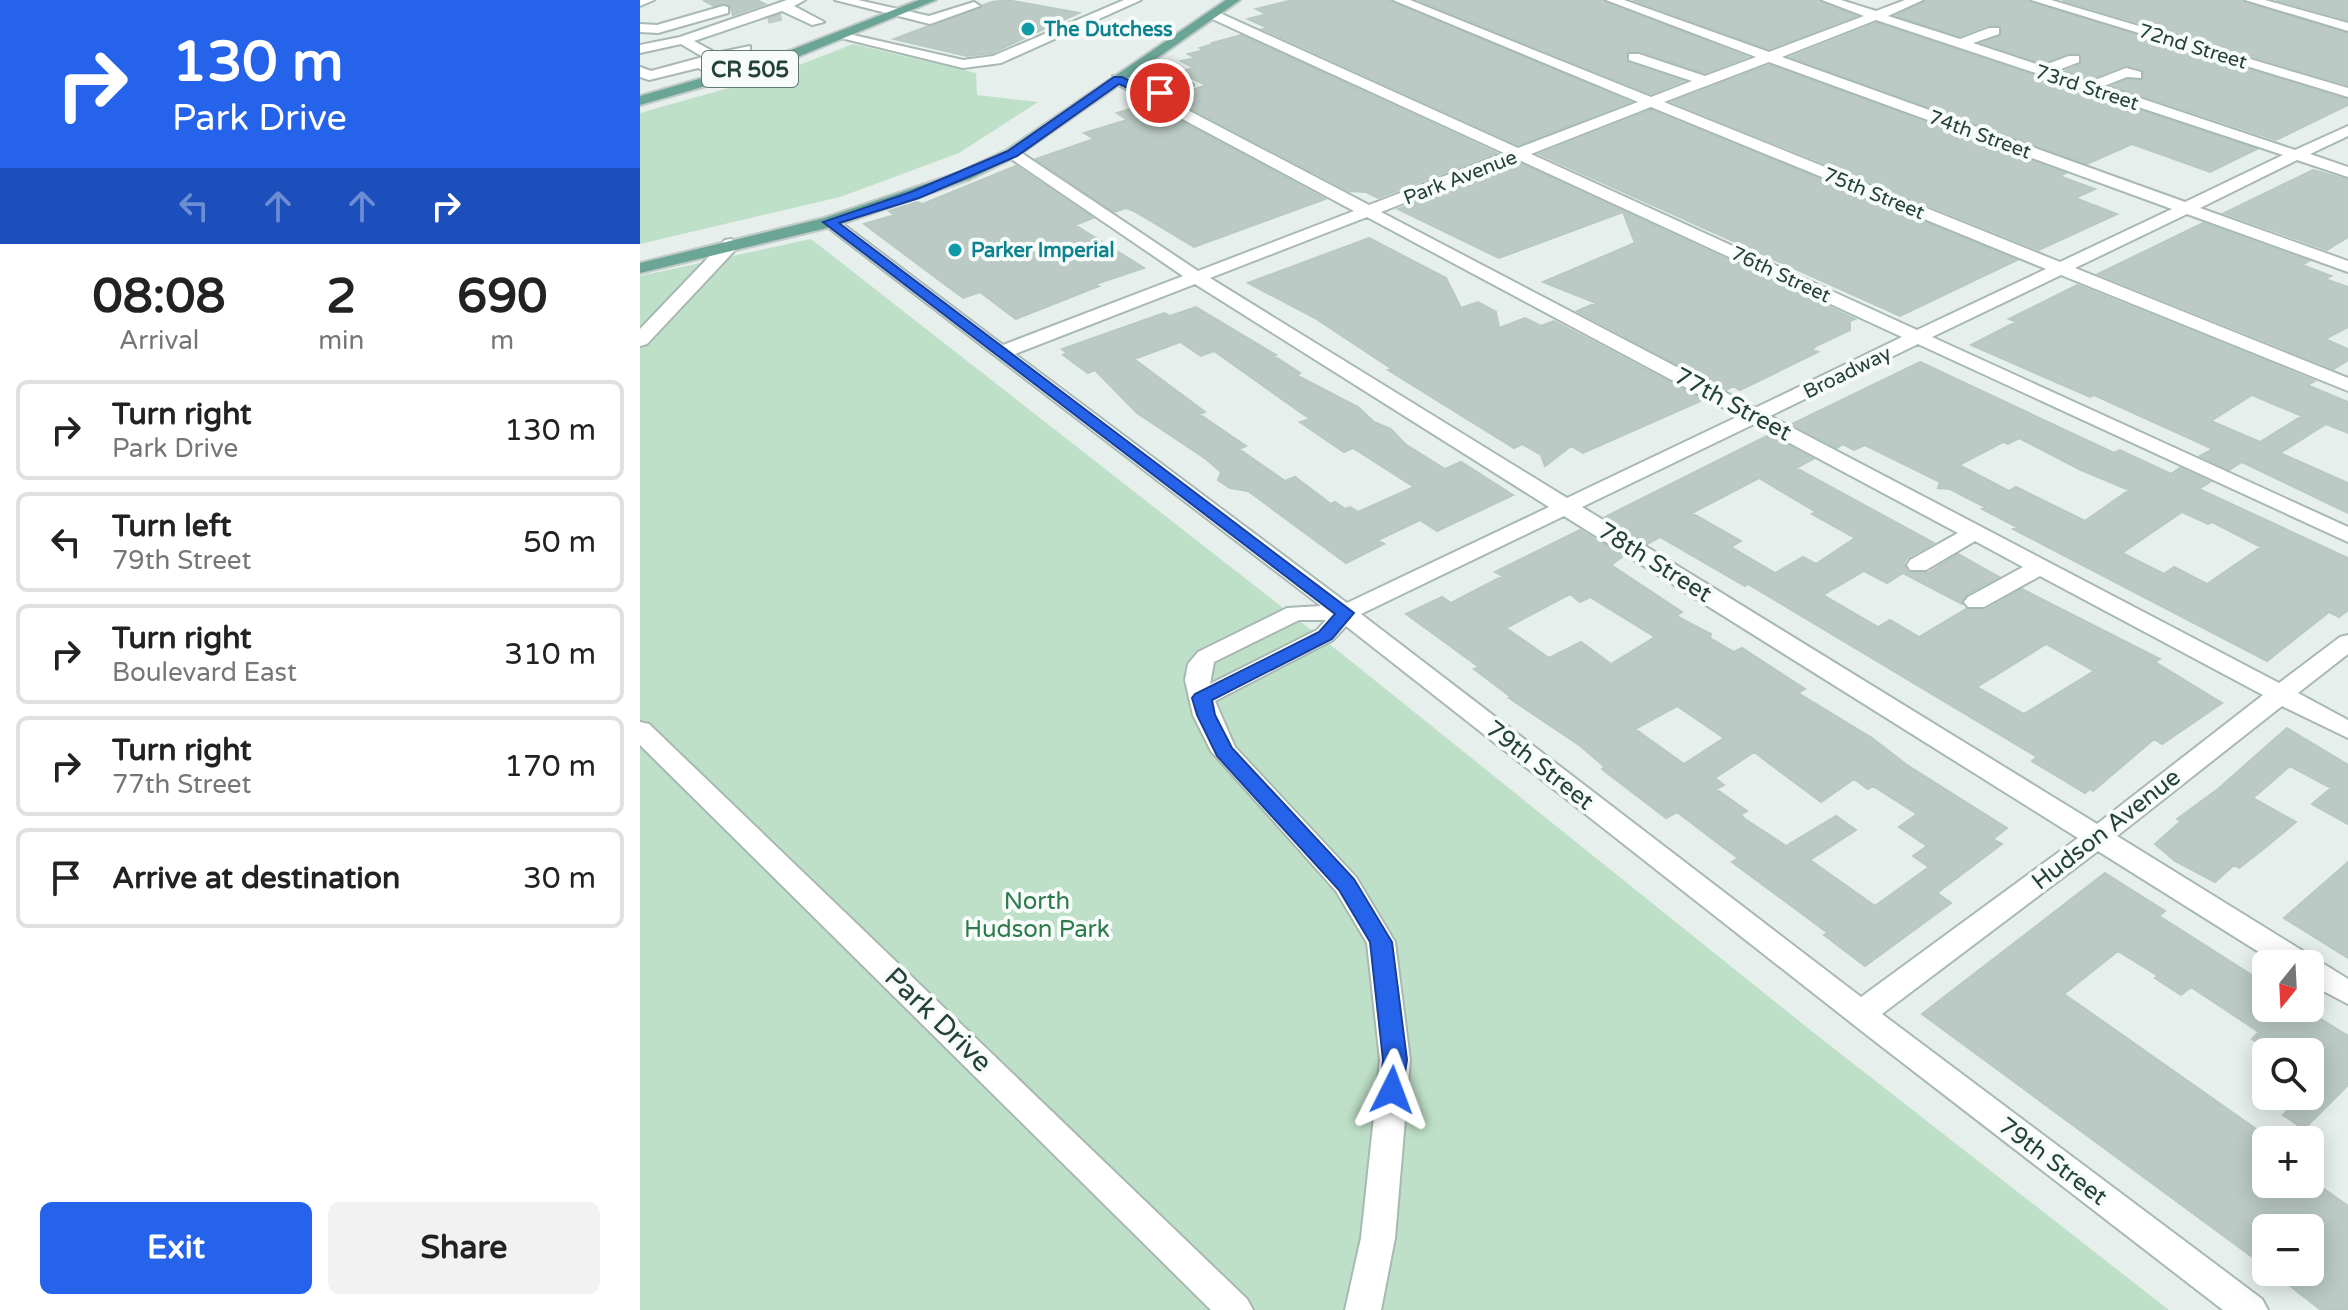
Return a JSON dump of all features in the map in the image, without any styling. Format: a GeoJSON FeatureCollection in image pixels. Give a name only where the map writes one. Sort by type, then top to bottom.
{"type":"FeatureCollection","features":[{"type":"Feature","properties":{"kind":"main road","name":"CR 505"},"geometry":{"type":"LineString","coordinates":[[640,101],[728,76],[840,36],[894,7],[930,0]]}},
{"type":"Feature","properties":{"kind":"main road"},"geometry":{"type":"LineString","coordinates":[[640,268],[829,222],[915,195],[1012,153],[1118,84],[1149,58],[1234,0]]}},
{"type":"Feature","properties":{"kind":"street"},"geometry":{"type":"LineString","coordinates":[[640,2],[648,0]]}},
{"type":"Feature","properties":{"kind":"street"},"geometry":{"type":"LineString","coordinates":[[640,28],[658,29],[757,0]]}},
{"type":"Feature","properties":{"kind":"street"},"geometry":{"type":"LineString","coordinates":[[841,0],[872,8],[894,7],[930,20],[982,2]]}},
{"type":"Feature","properties":{"kind":"street"},"geometry":{"type":"LineString","coordinates":[[840,36],[963,64],[996,60],[1135,0]]}},
{"type":"Feature","properties":{"kind":"street","name":"75th Street"},"geometry":{"type":"LineString","coordinates":[[1399,0],[2348,385]]}},
{"type":"Feature","properties":{"kind":"street","name":"74th Street"},"geometry":{"type":"LineString","coordinates":[[1612,0],[2348,267]]}},
{"type":"Feature","properties":{"kind":"street","name":"73rd Street"},"geometry":{"type":"LineString","coordinates":[[1828,0],[2088,88],[2309,149],[2348,172]]}},
{"type":"Feature","properties":{"kind":"street","name":"Park Avenue"},"geometry":{"type":"LineString","coordinates":[[1002,352],[1917,0]]}},
{"type":"Feature","properties":{"kind":"street","name":"72nd Street"},"geometry":{"type":"LineString","coordinates":[[2037,0],[2348,93]]}},
{"type":"Feature","properties":{"kind":"street"},"geometry":{"type":"LineString","coordinates":[[2251,0],[2348,27]]}},
{"type":"Feature","properties":{"kind":"street"},"geometry":{"type":"LineString","coordinates":[[640,49],[683,40],[790,7],[817,22]]}},
{"type":"Feature","properties":{"kind":"street","name":"76th Street"},"geometry":{"type":"LineString","coordinates":[[1213,14],[2348,535]]}},
{"type":"Feature","properties":{"kind":"street"},"geometry":{"type":"LineString","coordinates":[[704,33],[767,17]]}},
{"type":"Feature","properties":{"kind":"street"},"geometry":{"type":"LineString","coordinates":[[1959,44],[1994,31]]}},
{"type":"Feature","properties":{"kind":"street"},"geometry":{"type":"LineString","coordinates":[[683,40],[728,76]]}},
{"type":"Feature","properties":{"kind":"street"},"geometry":{"type":"LineString","coordinates":[[640,71],[649,76],[745,49]]}},
{"type":"Feature","properties":{"kind":"street"},"geometry":{"type":"LineString","coordinates":[[1656,51],[1724,74]]}},
{"type":"Feature","properties":{"kind":"street"},"geometry":{"type":"LineString","coordinates":[[1634,57],[1705,81]]}},
{"type":"Feature","properties":{"kind":"street"},"geometry":{"type":"LineString","coordinates":[[2040,72],[2074,59]]}},
{"type":"Feature","properties":{"kind":"street"},"geometry":{"type":"LineString","coordinates":[[1151,96],[1186,85],[1163,72]]}},
{"type":"Feature","properties":{"kind":"street"},"geometry":{"type":"LineString","coordinates":[[2088,88],[2126,72],[2136,75]]}},
{"type":"Feature","properties":{"kind":"street","name":"77th Street"},"geometry":{"type":"LineString","coordinates":[[1118,84],[1151,96],[1371,211],[2348,730]]}},
{"type":"Feature","properties":{"kind":"street","name":"Broadway"},"geometry":{"type":"LineString","coordinates":[[1345,613],[2348,130]]}},
{"type":"Feature","properties":{"kind":"street"},"geometry":{"type":"LineString","coordinates":[[2309,149],[2346,156]]}},
{"type":"Feature","properties":{"kind":"street","name":"78th Street"},"geometry":{"type":"LineString","coordinates":[[1012,153],[1197,278],[2279,950]]}},
{"type":"Feature","properties":{"kind":"street","name":"79th Street"},"geometry":{"type":"LineString","coordinates":[[829,222],[1345,613],[2250,1310]]}},
{"type":"Feature","properties":{"kind":"street"},"geometry":{"type":"LineString","coordinates":[[640,340],[731,244]]}},
{"type":"Feature","properties":{"kind":"street"},"geometry":{"type":"LineString","coordinates":[[1918,565],[1975,532]]}},
{"type":"Feature","properties":{"kind":"street"},"geometry":{"type":"LineString","coordinates":[[1976,602],[2040,567]]}},
{"type":"Feature","properties":{"kind":"street"},"geometry":{"type":"LineString","coordinates":[[1345,613],[1295,613],[1218,648],[1206,657],[1198,671],[1206,715],[1224,751],[1346,884],[1381,942],[1395,1060],[1378,1238],[1363,1310]]}},
{"type":"Feature","properties":{"kind":"street"},"geometry":{"type":"LineString","coordinates":[[1202,698],[1325,635],[1345,613]]}},
{"type":"Feature","properties":{"kind":"street","name":"Hudson Avenue"},"geometry":{"type":"LineString","coordinates":[[1861,1013],[2098,837],[2348,642]]}},
{"type":"Feature","properties":{"kind":"street","name":"Park Drive"},"geometry":{"type":"LineString","coordinates":[[640,730],[1235,1310]]}},
{"type":"Feature","properties":{"kind":"street"},"geometry":{"type":"LineString","coordinates":[[2324,978],[2348,993]]}},
{"type":"Feature","properties":{"kind":"green space"},"geometry":{"type":"Polygon","coordinates":[[[853,44],[976,73],[977,95],[1038,102],[959,153],[840,197],[640,244],[640,113],[771,76],[853,44]]]}},
{"type":"Feature","properties":{"kind":"green space","name":"North Hudson Park"},"geometry":{"type":"Polygon","coordinates":[[[811,239],[1342,654],[1809,1029],[2169,1310],[640,1310],[640,276],[811,239]]]}},
{"type":"Feature","properties":{"kind":"building"},"geometry":{"type":"Polygon","coordinates":[[[703,0],[757,0],[765,4],[733,15],[729,4],[714,6],[703,0]]]}},
{"type":"Feature","properties":{"kind":"building","name":"The Dutchess"},"geometry":{"type":"Polygon","coordinates":[[[1007,0],[1079,13],[992,53],[967,56],[894,39],[992,2],[1007,0]]]}},
{"type":"Feature","properties":{"kind":"building"},"geometry":{"type":"Polygon","coordinates":[[[1293,0],[1390,0],[1630,102],[1518,145],[1263,29],[1268,28],[1248,19],[1267,14],[1256,9],[1293,0]]]}},
{"type":"Feature","properties":{"kind":"building"},"geometry":{"type":"Polygon","coordinates":[[[1418,0],[1603,0],[1747,57],[1705,73],[1640,51],[1627,52],[1628,63],[1683,81],[1651,94],[1418,0]]]}},
{"type":"Feature","properties":{"kind":"building"},"geometry":{"type":"Polygon","coordinates":[[[1633,0],[1819,0],[1856,16],[1769,49],[1633,0]]]}},
{"type":"Feature","properties":{"kind":"building"},"geometry":{"type":"Polygon","coordinates":[[[1926,0],[2028,0],[2348,100],[2348,105],[2276,140],[2113,86],[2127,80],[2143,80],[2142,69],[2125,65],[2090,79],[2065,71],[2081,64],[2079,53],[2068,53],[2042,63],[1982,43],[2001,36],[1999,25],[1988,25],[1960,36],[1896,16],[1926,0]]]}},
{"type":"Feature","properties":{"kind":"building"},"geometry":{"type":"Polygon","coordinates":[[[2062,0],[2242,0],[2348,34],[2348,85],[2062,0]]]}},
{"type":"Feature","properties":{"kind":"building"},"geometry":{"type":"Polygon","coordinates":[[[2276,0],[2348,0],[2348,20],[2276,0]]]}},
{"type":"Feature","properties":{"kind":"building"},"geometry":{"type":"Polygon","coordinates":[[[1876,23],[2257,149],[2210,172],[2132,144],[2087,164],[1791,57],[1876,23]]]}},
{"type":"Feature","properties":{"kind":"building"},"geometry":{"type":"Polygon","coordinates":[[[1241,35],[1496,153],[1378,198],[1366,192],[1349,191],[1171,98],[1206,85],[1178,72],[1194,68],[1181,61],[1195,58],[1188,54],[1241,35]]]}},
{"type":"Feature","properties":{"kind":"building"},"geometry":{"type":"Polygon","coordinates":[[[1769,65],[2066,173],[2059,176],[2095,189],[2075,198],[2117,214],[2039,250],[1672,102],[1769,65]]]}},
{"type":"Feature","properties":{"kind":"building"},"geometry":{"type":"Polygon","coordinates":[[[1148,104],[1325,199],[1194,247],[1134,211],[1126,208],[1114,212],[1036,159],[1094,139],[1084,133],[1127,120],[1117,113],[1148,104]]]}},
{"type":"Feature","properties":{"kind":"building"},"geometry":{"type":"Polygon","coordinates":[[[1651,110],[2017,260],[1900,316],[1539,154],[1651,110]]]}},
{"type":"Feature","properties":{"kind":"building"},"geometry":{"type":"Polygon","coordinates":[[[1517,162],[1855,319],[1850,321],[1850,330],[1812,350],[1818,352],[1740,390],[1733,386],[1726,390],[1577,311],[1596,303],[1543,282],[1635,243],[1623,212],[1499,258],[1398,209],[1517,162]]]}},
{"type":"Feature","properties":{"kind":"building"},"geometry":{"type":"Polygon","coordinates":[[[1016,166],[1093,218],[1075,225],[1144,268],[1096,284],[1099,286],[1016,319],[980,292],[963,298],[864,224],[895,215],[889,211],[917,202],[923,204],[1016,166]]]}},
{"type":"Feature","properties":{"kind":"building"},"geometry":{"type":"Polygon","coordinates":[[[2313,170],[2348,180],[2348,237],[2327,250],[2224,213],[2313,170]]]}},
{"type":"Feature","properties":{"kind":"building"},"geometry":{"type":"Polygon","coordinates":[[[2203,223],[2309,261],[2302,265],[2331,276],[2325,279],[2348,287],[2348,327],[2325,339],[2348,349],[2348,360],[2334,369],[2098,274],[2203,223]]]}},
{"type":"Feature","properties":{"kind":"building"},"geometry":{"type":"Polygon","coordinates":[[[1369,238],[1446,278],[1461,308],[1478,302],[1496,312],[1499,328],[1525,318],[1541,326],[1554,321],[1703,400],[1583,453],[1571,446],[1545,466],[1541,455],[1522,444],[1514,448],[1388,370],[1392,369],[1315,318],[1248,283],[1369,238]]]}},
{"type":"Feature","properties":{"kind":"building"},"geometry":{"type":"Polygon","coordinates":[[[2077,285],[2315,381],[2307,385],[2348,402],[2348,433],[2326,424],[2280,453],[2348,483],[2348,513],[2242,462],[2229,470],[2200,456],[2213,449],[2094,395],[2090,397],[1971,345],[2016,322],[2009,319],[2077,285]],[[2252,395],[2211,421],[2260,442],[2302,416],[2252,395]]]}},
{"type":"Feature","properties":{"kind":"building"},"geometry":{"type":"Polygon","coordinates":[[[1196,307],[1276,355],[1300,373],[1296,375],[1358,407],[1374,422],[1391,429],[1405,444],[1445,469],[1461,462],[1513,495],[1437,531],[1420,520],[1378,540],[1384,544],[1346,563],[1248,491],[1230,488],[1218,480],[1221,472],[1206,459],[1137,413],[1095,370],[1088,373],[1063,355],[1067,353],[1062,349],[1164,313],[1170,316],[1196,307]],[[1180,342],[1134,359],[1205,412],[1199,414],[1246,446],[1239,449],[1285,481],[1295,477],[1331,504],[1335,502],[1345,509],[1350,507],[1358,512],[1414,487],[1353,448],[1344,452],[1300,422],[1310,419],[1214,351],[1201,356],[1180,342]]]}},
{"type":"Feature","properties":{"kind":"building"},"geometry":{"type":"Polygon","coordinates":[[[1920,362],[2114,453],[2120,450],[2171,474],[2180,468],[2210,482],[2199,489],[2348,558],[2348,610],[2339,617],[2329,612],[2267,661],[2013,529],[2017,527],[1982,509],[1985,507],[1950,489],[1938,488],[1940,482],[1865,445],[1854,450],[1843,444],[1837,448],[1792,424],[1920,362]],[[2019,438],[2008,444],[2003,442],[1959,465],[2009,491],[2016,487],[2085,521],[2129,490],[2081,470],[2019,438]],[[2182,512],[2122,553],[2164,574],[2174,567],[2207,584],[2261,547],[2212,522],[2208,524],[2182,512]]]}},
{"type":"Feature","properties":{"kind":"building"},"geometry":{"type":"Polygon","coordinates":[[[1769,435],[1813,459],[1796,468],[1934,543],[1907,558],[1904,563],[1907,572],[1928,573],[1958,554],[1999,577],[1967,594],[1962,604],[1903,573],[1887,583],[1864,571],[1823,595],[1878,627],[1890,620],[1919,637],[1966,609],[1985,610],[2022,589],[2160,659],[2155,662],[2222,703],[2162,744],[2154,739],[2093,791],[2090,789],[2085,793],[2032,761],[2037,757],[1748,584],[1745,586],[1660,537],[1647,544],[1605,517],[1769,435]],[[1759,478],[1692,513],[1741,541],[1731,547],[1775,573],[1803,557],[1816,564],[1855,538],[1812,514],[1816,512],[1759,478]],[[2046,644],[1977,687],[2024,714],[2094,671],[2046,644]]]}},
{"type":"Feature","properties":{"kind":"building"},"geometry":{"type":"Polygon","coordinates":[[[1580,530],[1623,556],[1611,565],[1682,612],[1676,616],[1711,634],[1710,638],[1734,652],[1742,648],[1805,689],[1798,693],[2007,828],[1993,839],[2002,844],[1937,893],[1951,903],[1865,966],[1824,935],[1828,933],[1732,862],[1738,858],[1677,812],[1666,818],[1602,769],[1605,767],[1579,745],[1509,698],[1474,669],[1479,667],[1406,614],[1442,597],[1451,603],[1503,576],[1495,572],[1580,530]],[[1570,594],[1506,628],[1549,658],[1581,642],[1611,664],[1655,637],[1590,597],[1580,602],[1570,594]],[[1677,706],[1635,729],[1684,764],[1724,738],[1677,706]],[[1754,752],[1715,778],[1724,785],[1716,789],[1747,811],[1741,814],[1745,819],[1786,846],[1836,816],[1856,830],[1810,860],[1875,906],[1929,867],[1913,856],[1927,846],[1899,827],[1917,814],[1873,786],[1868,789],[1854,779],[1821,802],[1754,752]]]}},
{"type":"Feature","properties":{"kind":"building"},"geometry":{"type":"Polygon","coordinates":[[[2287,728],[2348,765],[2348,824],[2312,804],[2331,788],[2290,766],[2253,798],[2296,822],[2239,868],[2234,865],[2215,882],[2175,861],[2155,844],[2181,821],[2177,819],[2218,789],[2287,728]]]}},
{"type":"Feature","properties":{"kind":"building"},"geometry":{"type":"Polygon","coordinates":[[[2348,862],[2348,958],[2284,918],[2348,862]]]}},
{"type":"Feature","properties":{"kind":"building"},"geometry":{"type":"Polygon","coordinates":[[[2105,873],[2165,911],[2159,916],[2252,975],[2252,1022],[2324,1021],[2348,1036],[2348,1085],[2324,1109],[2324,1038],[2253,1038],[2259,1032],[2191,987],[2181,995],[2155,978],[2158,976],[2118,951],[2064,994],[2252,1126],[2252,1198],[2324,1198],[2324,1189],[2348,1206],[2348,1310],[2321,1310],[2290,1286],[2324,1286],[2324,1214],[2252,1214],[2252,1257],[1922,1014],[2105,873]]]}},
{"type":"Feature","properties":{"kind":"building"},"geometry":{"type":"Polygon","coordinates":[[[2288,1110],[2323,1110],[2307,1126],[2300,1126],[2283,1115],[2288,1110]]]}},
{"type":"Feature","properties":{"kind":"tunnel"},"geometry":{"type":"LineString","coordinates":[[767,17],[783,13]]}},
{"type":"Feature","properties":{"kind":"place","name":"The Dutchess"},"geometry":{"type":"Point","coordinates":[1028,29]}},
{"type":"Feature","properties":{"kind":"place","name":"Parker Imperial"},"geometry":{"type":"Point","coordinates":[955,250]}},
{"type":"Feature","properties":{"kind":"route"},"geometry":{"type":"LineString","coordinates":[[1160,93],[1151,96],[1118,79],[1012,153],[915,195],[829,222],[1345,613],[1325,635],[1202,698],[1206,715],[1224,751],[1346,884],[1381,942],[1395,1060],[1392,1090]]}}]}
